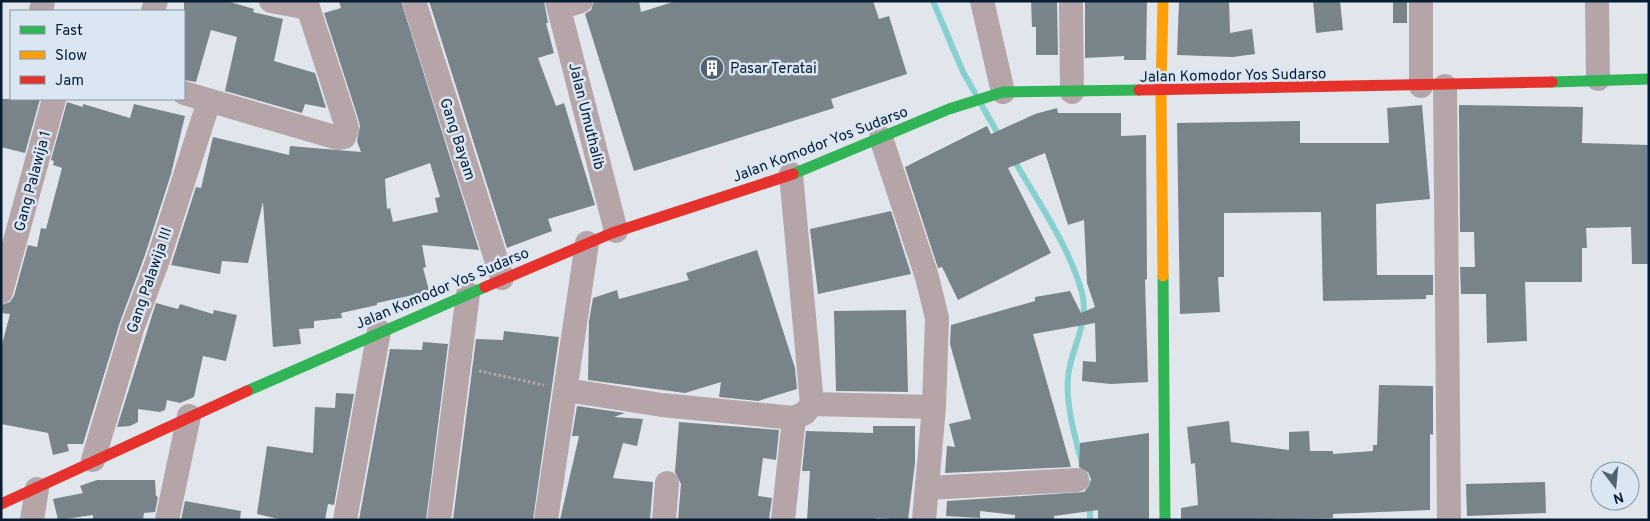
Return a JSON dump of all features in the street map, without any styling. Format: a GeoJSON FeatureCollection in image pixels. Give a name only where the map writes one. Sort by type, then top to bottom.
{"type":"FeatureCollection","features":[{"type":"Feature","properties":{"kind":"street"},"geometry":{"type":"LineString","coordinates":[[185,93],[338,138],[344,137],[347,129],[307,4],[270,1]]}},
{"type":"Feature","properties":{"kind":"street","name":"Gang Bayam"},"geometry":{"type":"LineString","coordinates":[[414,1],[502,278]]}},
{"type":"Feature","properties":{"kind":"street"},"geometry":{"type":"LineString","coordinates":[[982,1],[998,93]]}},
{"type":"Feature","properties":{"kind":"street"},"geometry":{"type":"LineString","coordinates":[[1071,1],[1072,92]]}},
{"type":"Feature","properties":{"kind":"street"},"geometry":{"type":"LineString","coordinates":[[1163,1],[1161,91],[1165,520]]}},
{"type":"Feature","properties":{"kind":"street"},"geometry":{"type":"LineString","coordinates":[[1421,1],[1433,86],[1449,520]]}},
{"type":"Feature","properties":{"kind":"street"},"geometry":{"type":"LineString","coordinates":[[1597,1],[1598,79]]}},
{"type":"Feature","properties":{"kind":"street","name":"Jalan Umuthalib"},"geometry":{"type":"LineString","coordinates":[[566,3],[616,231]]}},
{"type":"Feature","properties":{"kind":"street","name":"Jalan Komodor Yos Sudarso"},"geometry":{"type":"LineString","coordinates":[[1,504],[37,489],[93,460],[189,416],[588,242],[616,231],[791,174],[955,107],[998,93],[1433,86],[1598,79],[1649,79]]}},
{"type":"Feature","properties":{"kind":"street","name":"Gang Palawija 1"},"geometry":{"type":"LineString","coordinates":[[1,292],[54,100]]}},
{"type":"Feature","properties":{"kind":"street","name":"Gang Palawija III"},"geometry":{"type":"LineString","coordinates":[[93,460],[132,326],[158,260],[209,101]]}},
{"type":"Feature","properties":{"kind":"street"},"geometry":{"type":"LineString","coordinates":[[881,138],[927,277],[937,318],[934,407],[924,520]]}},
{"type":"Feature","properties":{"kind":"street"},"geometry":{"type":"LineString","coordinates":[[784,520],[803,411],[791,174]]}},
{"type":"Feature","properties":{"kind":"street"},"geometry":{"type":"LineString","coordinates":[[546,520],[588,242]]}},
{"type":"Feature","properties":{"kind":"street"},"geometry":{"type":"LineString","coordinates":[[439,520],[468,294]]}},
{"type":"Feature","properties":{"kind":"street"},"geometry":{"type":"LineString","coordinates":[[344,520],[379,332]]}},
{"type":"Feature","properties":{"kind":"street"},"geometry":{"type":"LineString","coordinates":[[566,390],[662,405],[803,411],[934,407]]}},
{"type":"Feature","properties":{"kind":"street"},"geometry":{"type":"LineString","coordinates":[[167,520],[189,416]]}},
{"type":"Feature","properties":{"kind":"street"},"geometry":{"type":"LineString","coordinates":[[927,488],[1077,480]]}},
{"type":"Feature","properties":{"kind":"street"},"geometry":{"type":"LineString","coordinates":[[664,520],[667,482]]}},
{"type":"Feature","properties":{"kind":"street"},"geometry":{"type":"LineString","coordinates":[[32,520],[37,489]]}},
{"type":"Feature","properties":{"kind":"path"},"geometry":{"type":"LineString","coordinates":[[459,367],[566,390]]}},
{"type":"Feature","properties":{"kind":"building"},"geometry":{"type":"Polygon","coordinates":[[[184,1],[227,1],[254,9],[253,12],[283,19],[274,61],[315,73],[326,108],[305,104],[302,113],[225,91],[237,37],[211,30],[196,82],[185,80],[184,1]]]}},
{"type":"Feature","properties":{"kind":"building"},"geometry":{"type":"Polygon","coordinates":[[[339,1],[401,1],[479,250],[422,245],[426,267],[423,268],[430,294],[414,299],[413,295],[377,303],[377,305],[341,313],[342,318],[314,321],[314,328],[299,329],[301,344],[273,347],[263,202],[248,263],[222,261],[220,274],[171,265],[196,187],[201,188],[213,137],[289,155],[290,146],[361,152],[357,141],[360,126],[358,118],[324,13],[341,8],[339,1]],[[430,163],[385,179],[387,209],[390,208],[393,222],[438,212],[435,198],[440,197],[430,163]]]}},
{"type":"Feature","properties":{"kind":"building"},"geometry":{"type":"Polygon","coordinates":[[[429,1],[544,1],[548,23],[546,23],[554,53],[538,58],[556,106],[564,103],[595,205],[548,219],[552,231],[507,248],[429,1]]]}},
{"type":"Feature","properties":{"kind":"building","name":"Pasar Teratai"},"geometry":{"type":"Polygon","coordinates":[[[594,1],[639,1],[641,12],[676,1],[873,1],[879,19],[889,16],[907,74],[831,99],[834,108],[634,171],[585,14],[591,10],[594,1]]]}},
{"type":"Feature","properties":{"kind":"building"},"geometry":{"type":"Polygon","coordinates":[[[1031,1],[1057,1],[1058,55],[1036,55],[1036,27],[1032,27],[1031,1]]]}},
{"type":"Feature","properties":{"kind":"building"},"geometry":{"type":"Polygon","coordinates":[[[1085,1],[1147,1],[1146,60],[1124,60],[1124,56],[1085,58],[1085,1]]]}},
{"type":"Feature","properties":{"kind":"building"},"geometry":{"type":"Polygon","coordinates":[[[1179,1],[1229,1],[1230,33],[1252,29],[1255,54],[1233,57],[1177,55],[1179,1]]]}},
{"type":"Feature","properties":{"kind":"building"},"geometry":{"type":"Polygon","coordinates":[[[1313,1],[1340,1],[1343,30],[1316,33],[1313,1]]]}},
{"type":"Feature","properties":{"kind":"building"},"geometry":{"type":"Polygon","coordinates":[[[1393,1],[1407,1],[1407,23],[1393,23],[1393,1]]]}},
{"type":"Feature","properties":{"kind":"building"},"geometry":{"type":"Polygon","coordinates":[[[1,99],[40,100],[25,153],[1,147],[1,99]]]}},
{"type":"Feature","properties":{"kind":"building"},"geometry":{"type":"Polygon","coordinates":[[[67,102],[83,107],[83,104],[130,118],[134,104],[185,116],[171,174],[145,255],[120,322],[83,444],[67,444],[69,451],[53,455],[48,433],[1,424],[1,348],[10,314],[1,313],[1,305],[10,302],[14,296],[28,245],[37,247],[41,228],[46,229],[62,168],[53,165],[54,161],[51,160],[67,102]]]}},
{"type":"Feature","properties":{"kind":"building"},"geometry":{"type":"Polygon","coordinates":[[[1422,105],[1430,199],[1376,204],[1377,275],[1433,275],[1433,295],[1426,295],[1426,299],[1323,301],[1321,212],[1224,213],[1224,277],[1218,277],[1220,312],[1180,314],[1177,123],[1300,121],[1300,143],[1389,143],[1387,108],[1422,105]]]}},
{"type":"Feature","properties":{"kind":"building"},"geometry":{"type":"Polygon","coordinates":[[[1459,105],[1583,107],[1582,143],[1649,145],[1649,264],[1632,264],[1631,227],[1586,228],[1587,248],[1582,248],[1582,282],[1525,282],[1527,341],[1487,343],[1486,294],[1461,294],[1460,267],[1475,267],[1474,232],[1460,232],[1459,105]]]}},
{"type":"Feature","properties":{"kind":"building"},"geometry":{"type":"Polygon","coordinates":[[[1057,108],[1058,113],[1121,113],[1121,136],[1146,135],[1147,279],[1145,280],[1148,382],[1111,384],[1082,381],[1083,361],[1096,362],[1095,323],[1033,334],[1071,467],[945,473],[947,446],[955,447],[949,424],[971,419],[950,344],[951,325],[1035,301],[1035,297],[1070,291],[1081,313],[1095,307],[1087,283],[1084,220],[1068,225],[1045,153],[1008,168],[1051,253],[958,300],[942,267],[938,268],[905,167],[987,126],[991,134],[1035,114],[1057,108]]]}},
{"type":"Feature","properties":{"kind":"building"},"geometry":{"type":"Polygon","coordinates":[[[891,211],[911,274],[818,294],[810,229],[891,211]]]}},
{"type":"Feature","properties":{"kind":"building"},"geometry":{"type":"Polygon","coordinates":[[[757,250],[795,368],[797,389],[758,401],[719,397],[721,382],[685,393],[588,380],[589,321],[593,298],[617,290],[619,299],[689,280],[686,273],[757,250]]]}},
{"type":"Feature","properties":{"kind":"building"},"geometry":{"type":"Polygon","coordinates":[[[156,303],[178,309],[180,304],[213,314],[214,310],[237,315],[226,361],[203,356],[194,397],[180,403],[167,400],[165,410],[160,412],[138,409],[138,422],[130,426],[117,427],[156,303]]]}},
{"type":"Feature","properties":{"kind":"building"},"geometry":{"type":"Polygon","coordinates":[[[906,310],[908,392],[836,391],[834,311],[906,310]]]}},
{"type":"Feature","properties":{"kind":"building"},"geometry":{"type":"Polygon","coordinates":[[[504,331],[559,337],[533,520],[453,520],[476,339],[503,340],[504,331]]]}},
{"type":"Feature","properties":{"kind":"building"},"geometry":{"type":"Polygon","coordinates":[[[423,342],[448,344],[426,520],[359,520],[390,349],[422,350],[423,342]]]}},
{"type":"Feature","properties":{"kind":"building"},"geometry":{"type":"Polygon","coordinates":[[[1379,385],[1433,386],[1433,435],[1430,434],[1430,510],[1333,514],[1333,518],[1181,520],[1181,508],[1198,505],[1195,463],[1191,464],[1187,427],[1229,421],[1231,442],[1289,450],[1289,432],[1309,431],[1310,451],[1333,451],[1333,454],[1373,451],[1373,445],[1377,445],[1379,385]]]}},
{"type":"Feature","properties":{"kind":"building"},"geometry":{"type":"Polygon","coordinates":[[[336,393],[354,394],[334,505],[328,504],[325,520],[283,520],[257,514],[267,446],[313,453],[315,407],[335,408],[336,393]]]}},
{"type":"Feature","properties":{"kind":"building"},"geometry":{"type":"Polygon","coordinates":[[[577,406],[625,413],[614,417],[643,419],[637,446],[623,443],[613,478],[653,482],[650,520],[560,520],[579,436],[572,436],[577,406]]]}},
{"type":"Feature","properties":{"kind":"building"},"geometry":{"type":"Polygon","coordinates":[[[679,422],[779,430],[776,460],[763,458],[758,496],[772,498],[769,520],[678,520],[681,484],[675,472],[679,422]]]}},
{"type":"Feature","properties":{"kind":"building"},"geometry":{"type":"Polygon","coordinates":[[[873,426],[915,426],[915,463],[908,520],[876,518],[876,520],[807,520],[810,471],[802,471],[806,431],[873,433],[873,426]]]}},
{"type":"Feature","properties":{"kind":"building"},"geometry":{"type":"Polygon","coordinates":[[[1149,433],[1149,520],[1098,520],[1098,510],[1054,516],[1054,520],[1015,520],[1015,515],[980,511],[980,518],[946,516],[947,501],[1084,492],[1089,486],[1091,479],[1088,472],[1079,467],[1080,443],[1149,433]]]}},
{"type":"Feature","properties":{"kind":"building"},"geometry":{"type":"Polygon","coordinates":[[[97,480],[155,480],[156,496],[158,497],[155,512],[144,513],[143,520],[93,520],[93,515],[58,520],[53,499],[83,493],[80,486],[97,480]]]}},
{"type":"Feature","properties":{"kind":"building"},"geometry":{"type":"Polygon","coordinates":[[[1545,482],[1546,513],[1467,516],[1466,484],[1545,482]]]}},
{"type":"Feature","properties":{"kind":"building"},"geometry":{"type":"Polygon","coordinates":[[[185,501],[241,511],[240,520],[181,520],[185,501]]]}},
{"type":"Feature","properties":{"kind":"waterway"},"geometry":{"type":"LineString","coordinates":[[933,1],[963,72],[975,93]]}},
{"type":"Feature","properties":{"kind":"waterway"},"geometry":{"type":"LineString","coordinates":[[981,104],[1001,139]]}},
{"type":"Feature","properties":{"kind":"waterway"},"geometry":{"type":"LineString","coordinates":[[1013,158],[1061,241],[1082,293],[1084,304],[1082,325],[1072,357],[1068,378],[1068,392],[1075,436],[1090,494]]}},
{"type":"Feature","properties":{"kind":"waterway"},"geometry":{"type":"LineString","coordinates":[[1090,503],[1090,520]]}},
{"type":"Feature","properties":{"kind":"traffic: fast"},"geometry":{"type":"LineString","coordinates":[[1552,82],[1649,79]]}},
{"type":"Feature","properties":{"kind":"traffic: fast"},"geometry":{"type":"LineString","coordinates":[[793,174],[949,109],[1003,92],[1139,90]]}},
{"type":"Feature","properties":{"kind":"traffic: fast"},"geometry":{"type":"LineString","coordinates":[[1163,276],[1165,520]]}},
{"type":"Feature","properties":{"kind":"traffic: fast"},"geometry":{"type":"LineString","coordinates":[[247,391],[485,287]]}},
{"type":"Feature","properties":{"kind":"traffic: slow"},"geometry":{"type":"LineString","coordinates":[[1163,1],[1161,91],[1163,276]]}},
{"type":"Feature","properties":{"kind":"traffic: jam"},"geometry":{"type":"LineString","coordinates":[[1139,90],[1552,82]]}},
{"type":"Feature","properties":{"kind":"traffic: jam"},"geometry":{"type":"LineString","coordinates":[[485,287],[612,233],[793,174]]}},
{"type":"Feature","properties":{"kind":"traffic: jam"},"geometry":{"type":"LineString","coordinates":[[1,504],[247,391]]}},
{"type":"Feature","properties":{"kind":"place","name":"Pasar Teratai"},"geometry":{"type":"Point","coordinates":[712,68]}}]}
